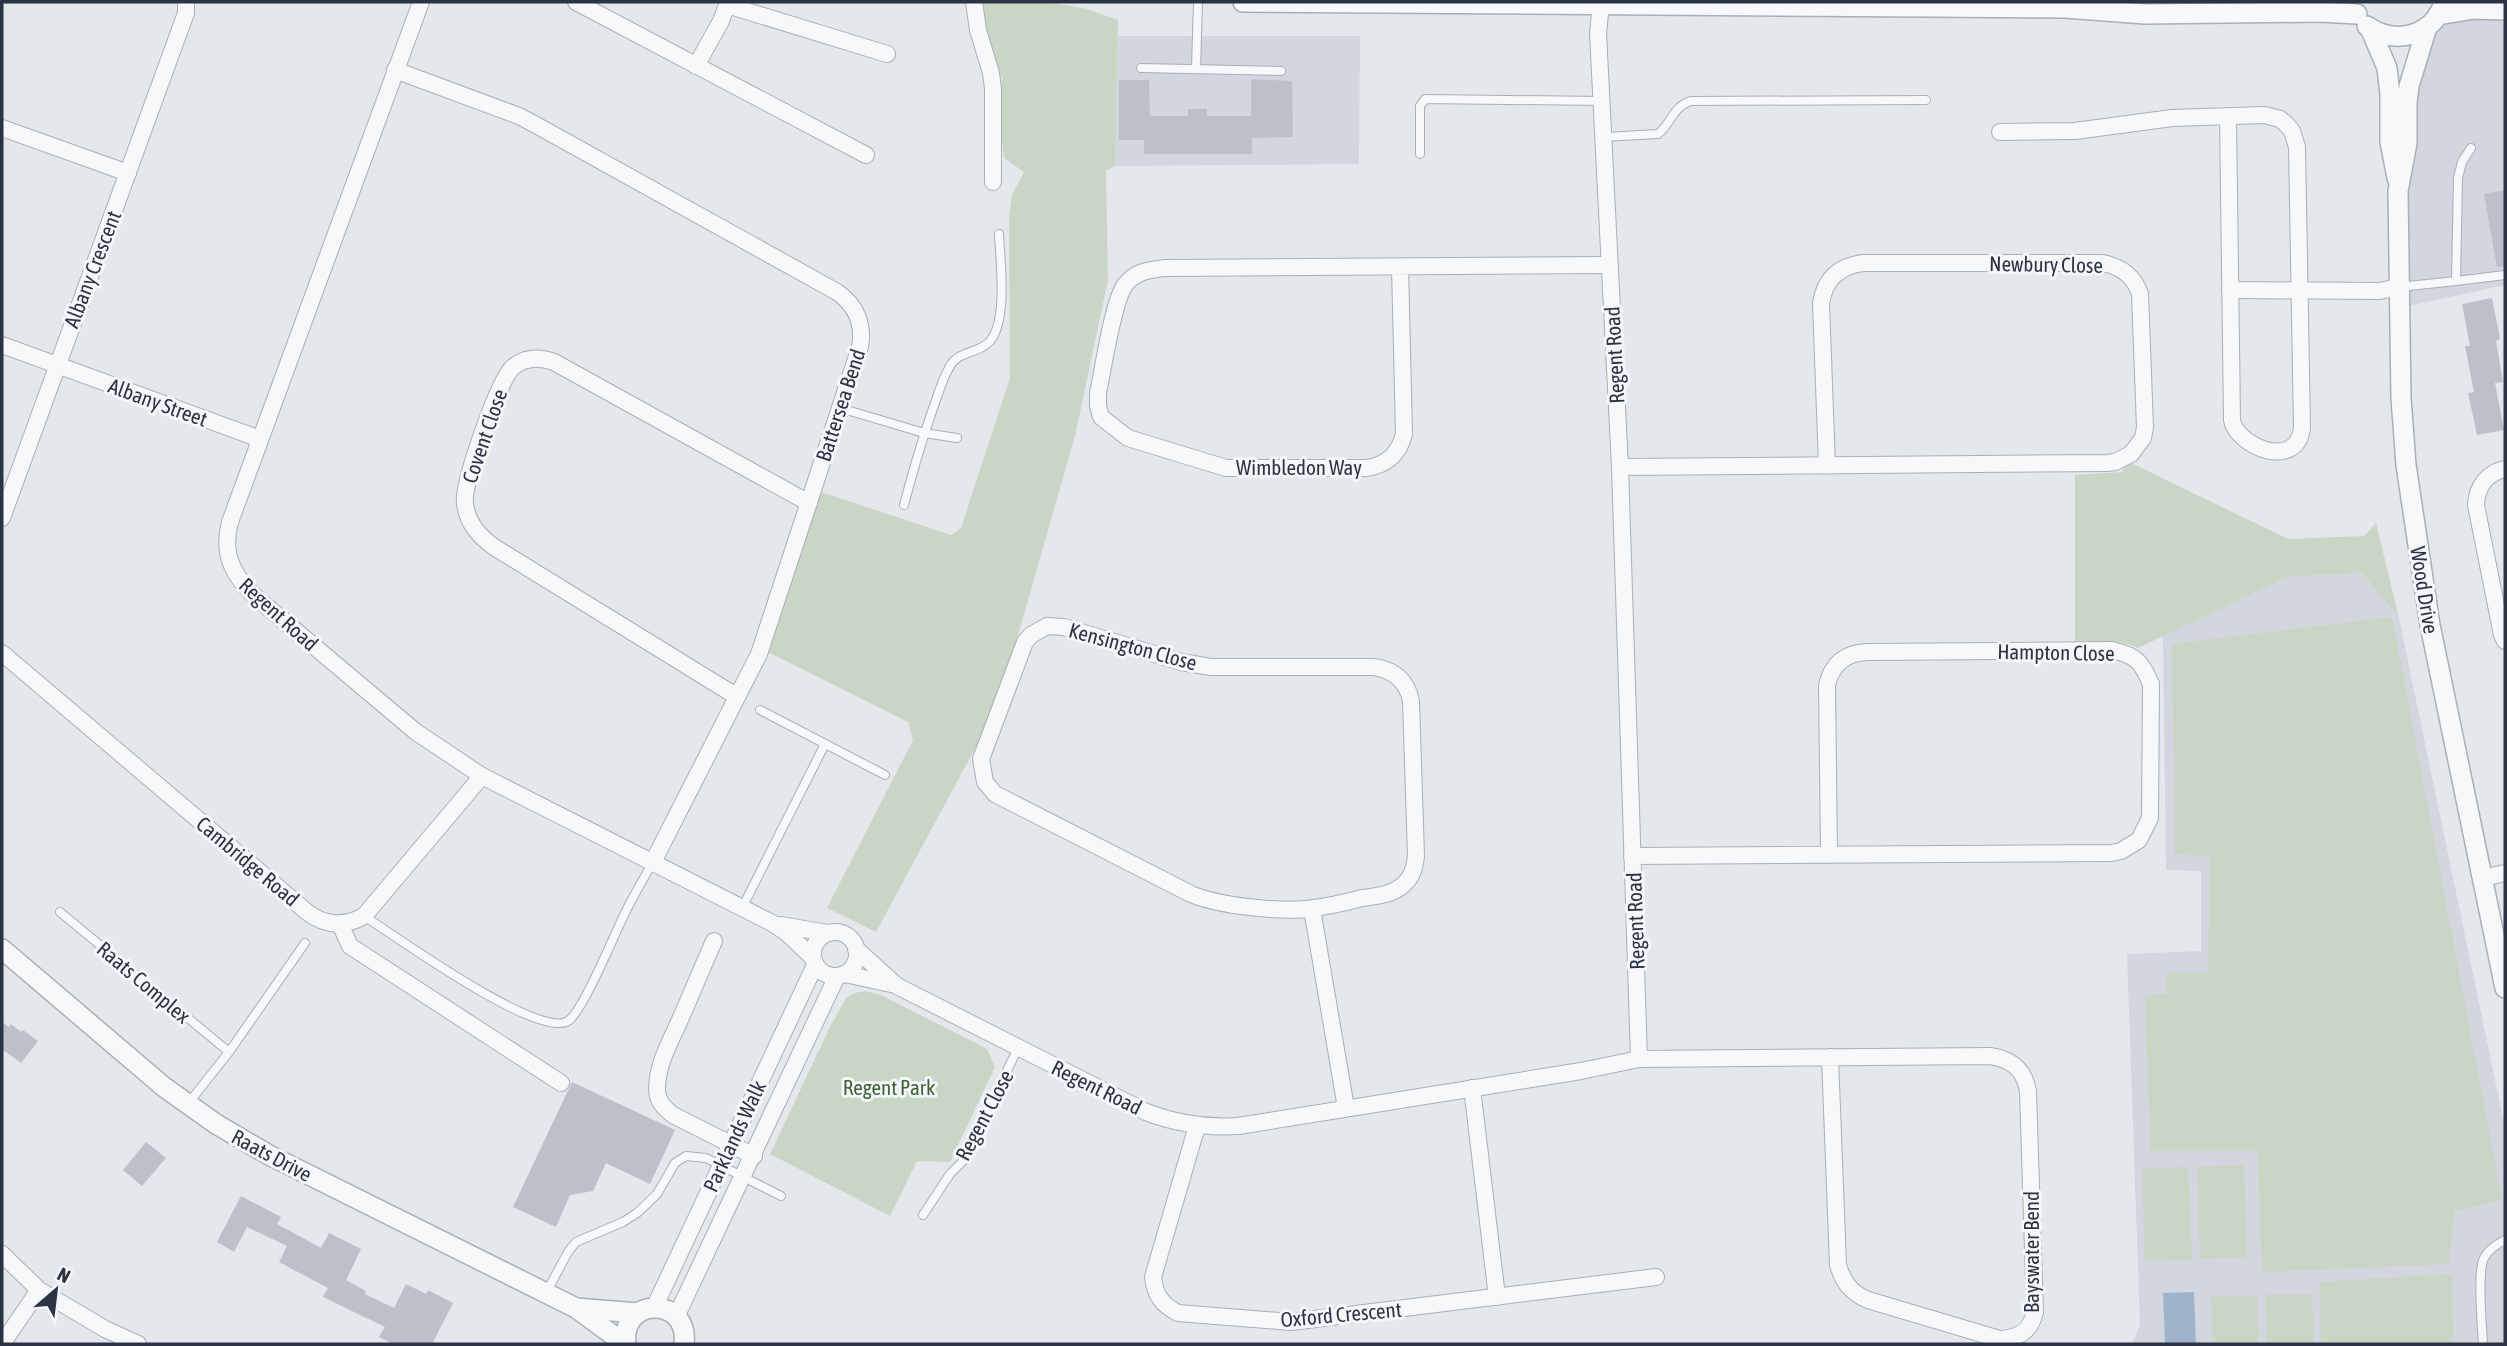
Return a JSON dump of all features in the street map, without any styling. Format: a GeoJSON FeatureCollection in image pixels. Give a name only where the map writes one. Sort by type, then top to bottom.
{"type":"FeatureCollection","features":[{"type":"Feature","properties":{"kind":"street","name":"Albany Crescent"},"geometry":{"type":"LineString","coordinates":[[56,365],[186,13],[186,2]]}},
{"type":"Feature","properties":{"kind":"street","name":"Regent Road"},"geometry":{"type":"LineString","coordinates":[[421,2],[227,534],[228,558],[239,581],[416,732],[482,776],[772,923],[787,933],[814,961]]}},
{"type":"Feature","properties":{"kind":"street"},"geometry":{"type":"LineString","coordinates":[[576,2],[866,155]]}},
{"type":"Feature","properties":{"kind":"street"},"geometry":{"type":"LineString","coordinates":[[974,2],[993,89],[993,182]]}},
{"type":"Feature","properties":{"kind":"street"},"geometry":{"type":"LineString","coordinates":[[1243,2],[1965,4],[2320,12],[2360,15],[2379,33],[2399,37],[2409,36],[2436,15],[2474,9],[2505,10]]}},
{"type":"Feature","properties":{"kind":"street"},"geometry":{"type":"LineString","coordinates":[[2065,8],[2106,2]]}},
{"type":"Feature","properties":{"kind":"street"},"geometry":{"type":"LineString","coordinates":[[696,66],[728,3],[887,54]]}},
{"type":"Feature","properties":{"kind":"street","name":"Regent Road"},"geometry":{"type":"LineString","coordinates":[[856,949],[897,986],[1146,1112],[1197,1126],[1238,1126],[1639,1059],[1620,467],[1598,33],[1601,3]]}},
{"type":"Feature","properties":{"kind":"street","name":"Wood Drive"},"geometry":{"type":"LineString","coordinates":[[2360,15],[2387,68],[2390,94],[2390,142],[2398,186],[2401,398],[2406,465],[2418,555],[2446,706],[2505,988]]}},
{"type":"Feature","properties":{"kind":"street","name":"Wood Drive"},"geometry":{"type":"LineString","coordinates":[[2398,186],[2407,143],[2409,86],[2436,15]]}},
{"type":"Feature","properties":{"kind":"street","name":"Battersea Bend"},"geometry":{"type":"LineString","coordinates":[[395,70],[519,116],[845,297],[859,319],[862,337],[759,654],[653,862]]}},
{"type":"Feature","properties":{"kind":"street"},"geometry":{"type":"LineString","coordinates":[[2000,132],[2075,131],[2172,118],[2228,116],[2273,116],[2287,124],[2295,138],[2301,435],[2294,447],[2276,453],[2244,438],[2233,425],[2228,116]]}},
{"type":"Feature","properties":{"kind":"street"},"geometry":{"type":"LineString","coordinates":[[2,128],[128,173]]}},
{"type":"Feature","properties":{"kind":"street","name":"Newbury Close"},"geometry":{"type":"LineString","coordinates":[[1620,467],[1827,466],[2107,463],[2124,459],[2137,447],[2145,427],[2140,294],[2133,279],[2120,268],[2103,262],[1863,263],[1841,269],[1826,284],[1821,303],[1827,466]]}},
{"type":"Feature","properties":{"kind":"street","name":"Wimbledon Way"},"geometry":{"type":"LineString","coordinates":[[1400,267],[1404,434],[1398,451],[1384,463],[1366,468],[1226,468],[1128,438],[1101,417],[1098,393],[1118,303],[1124,286],[1145,270],[1165,268],[1609,265]]}},
{"type":"Feature","properties":{"kind":"street"},"geometry":{"type":"LineString","coordinates":[[2230,290],[2380,291],[2398,288]]}},
{"type":"Feature","properties":{"kind":"street","name":"Albany Street"},"geometry":{"type":"LineString","coordinates":[[2,345],[260,439]]}},
{"type":"Feature","properties":{"kind":"street","name":"Covent Close"},"geometry":{"type":"LineString","coordinates":[[736,696],[494,547],[474,529],[465,505],[466,481],[504,378],[514,366],[529,359],[554,362],[808,503]]}},
{"type":"Feature","properties":{"kind":"street"},"geometry":{"type":"LineString","coordinates":[[2,518],[56,365]]}},
{"type":"Feature","properties":{"kind":"street"},"geometry":{"type":"LineString","coordinates":[[2505,469],[2490,474],[2479,487],[2476,505],[2505,641]]}},
{"type":"Feature","properties":{"kind":"street","name":"Kensington Close"},"geometry":{"type":"LineString","coordinates":[[1047,626],[1056,626],[1181,662],[1211,667],[1374,667],[1384,669],[1402,680],[1411,701],[1416,856],[1413,873],[1403,886],[1389,893],[1312,909],[1227,904],[1200,898],[995,794],[985,782],[981,759],[1021,652],[1031,635],[1047,626]]}},
{"type":"Feature","properties":{"kind":"street","name":"Hampton Close"},"geometry":{"type":"LineString","coordinates":[[1632,856],[1829,855],[2111,853],[2131,847],[2144,834],[2150,818],[2151,684],[2143,665],[2127,654],[2112,650],[1867,652],[1848,655],[1834,668],[1827,685],[1829,855]]}},
{"type":"Feature","properties":{"kind":"street","name":"Cambridge Road"},"geometry":{"type":"LineString","coordinates":[[2,653],[307,912],[323,921],[340,924]]}},
{"type":"Feature","properties":{"kind":"street"},"geometry":{"type":"LineString","coordinates":[[482,776],[364,916],[340,924],[350,946],[561,1083]]}},
{"type":"Feature","properties":{"kind":"street"},"geometry":{"type":"LineString","coordinates":[[2483,878],[2505,873]]}},
{"type":"Feature","properties":{"kind":"street"},"geometry":{"type":"LineString","coordinates":[[1312,909],[1346,1108]]}},
{"type":"Feature","properties":{"kind":"street","name":"Regent Road"},"geometry":{"type":"LineString","coordinates":[[772,923],[827,933]]}},
{"type":"Feature","properties":{"kind":"street"},"geometry":{"type":"LineString","coordinates":[[835,932],[848,937],[856,949],[855,963],[841,975],[821,972],[814,961],[815,943],[827,933],[835,932]]}},
{"type":"Feature","properties":{"kind":"street"},"geometry":{"type":"LineString","coordinates":[[714,941],[659,1073],[659,1101],[665,1109],[754,1156]]}},
{"type":"Feature","properties":{"kind":"street","name":"Raats Drive"},"geometry":{"type":"LineString","coordinates":[[2,949],[187,1105],[269,1155],[576,1308],[626,1344]]}},
{"type":"Feature","properties":{"kind":"street","name":"Parklands Walk"},"geometry":{"type":"LineString","coordinates":[[646,1310],[721,1165],[814,961]]}},
{"type":"Feature","properties":{"kind":"street","name":"Regent Road"},"geometry":{"type":"LineString","coordinates":[[841,975],[897,986]]}},
{"type":"Feature","properties":{"kind":"street","name":"Parklands Walk"},"geometry":{"type":"LineString","coordinates":[[684,1334],[743,1178],[841,975]]}},
{"type":"Feature","properties":{"kind":"street","name":"Bayswater Bend"},"geometry":{"type":"LineString","coordinates":[[1639,1059],[1830,1057],[1990,1056],[2008,1060],[2022,1073],[2028,1091],[2035,1312],[2024,1333],[1999,1339],[1868,1300],[1846,1284],[1838,1265],[1830,1057]]}},
{"type":"Feature","properties":{"kind":"street"},"geometry":{"type":"LineString","coordinates":[[1472,1088],[1497,1297]]}},
{"type":"Feature","properties":{"kind":"street","name":"Oxford Crescent"},"geometry":{"type":"LineString","coordinates":[[1197,1126],[1153,1277],[1158,1296],[1170,1309],[1187,1315],[1291,1322],[1656,1277]]}},
{"type":"Feature","properties":{"kind":"street"},"geometry":{"type":"LineString","coordinates":[[2,1254],[39,1290],[105,1329],[138,1344]]}},
{"type":"Feature","properties":{"kind":"street"},"geometry":{"type":"LineString","coordinates":[[2,1344],[39,1290]]}},
{"type":"Feature","properties":{"kind":"street","name":"Raats Drive"},"geometry":{"type":"LineString","coordinates":[[576,1308],[662,1308],[684,1334]]}},
{"type":"Feature","properties":{"kind":"street"},"geometry":{"type":"LineString","coordinates":[[626,1344],[627,1327],[646,1310]]}},
{"type":"Feature","properties":{"kind":"lane"},"geometry":{"type":"LineString","coordinates":[[1196,69],[1198,2]]}},
{"type":"Feature","properties":{"kind":"lane"},"geometry":{"type":"LineString","coordinates":[[1141,68],[1281,71]]}},
{"type":"Feature","properties":{"kind":"lane"},"geometry":{"type":"LineString","coordinates":[[1420,154],[1420,106],[1425,99],[1602,100]]}},
{"type":"Feature","properties":{"kind":"lane"},"geometry":{"type":"LineString","coordinates":[[1604,137],[1658,134],[1665,128],[1678,106],[1691,100],[1926,100]]}},
{"type":"Feature","properties":{"kind":"lane"},"geometry":{"type":"LineString","coordinates":[[2456,281],[2458,178],[2462,162],[2470,148]]}},
{"type":"Feature","properties":{"kind":"lane"},"geometry":{"type":"LineString","coordinates":[[904,505],[924,433],[949,366],[960,355],[985,346],[996,335],[1001,300],[999,234]]}},
{"type":"Feature","properties":{"kind":"lane"},"geometry":{"type":"LineString","coordinates":[[2398,288],[2505,275]]}},
{"type":"Feature","properties":{"kind":"lane"},"geometry":{"type":"LineString","coordinates":[[840,408],[924,433],[957,438]]}},
{"type":"Feature","properties":{"kind":"lane"},"geometry":{"type":"LineString","coordinates":[[760,710],[885,775]]}},
{"type":"Feature","properties":{"kind":"lane"},"geometry":{"type":"LineString","coordinates":[[742,908],[825,744]]}},
{"type":"Feature","properties":{"kind":"lane"},"geometry":{"type":"LineString","coordinates":[[364,916],[503,1006],[540,1021],[562,1024],[576,1013],[628,906],[653,862]]}},
{"type":"Feature","properties":{"kind":"lane","name":"Raats Complex"},"geometry":{"type":"LineString","coordinates":[[60,912],[229,1052]]}},
{"type":"Feature","properties":{"kind":"lane"},"geometry":{"type":"LineString","coordinates":[[187,1105],[229,1052],[304,943]]}},
{"type":"Feature","properties":{"kind":"lane","name":"Regent Close"},"geometry":{"type":"LineString","coordinates":[[923,1215],[950,1174],[963,1161],[1018,1048]]}},
{"type":"Feature","properties":{"kind":"lane"},"geometry":{"type":"LineString","coordinates":[[546,1293],[576,1242],[623,1222],[637,1213],[657,1194],[680,1159],[693,1155],[706,1158],[781,1196]]}},
{"type":"Feature","properties":{"kind":"lane"},"geometry":{"type":"LineString","coordinates":[[2483,1344],[2483,1259],[2493,1247],[2505,1240]]}},
{"type":"Feature","properties":{"kind":"shaded area"},"geometry":{"type":"Polygon","coordinates":[[[2505,10],[2505,285],[2399,308],[2398,191],[2427,28],[2505,10]]]}},
{"type":"Feature","properties":{"kind":"shaded area"},"geometry":{"type":"Polygon","coordinates":[[[1118,36],[1360,36],[1359,164],[1115,166],[1118,36]]]}},
{"type":"Feature","properties":{"kind":"shaded area"},"geometry":{"type":"Polygon","coordinates":[[[2362,573],[2399,618],[2505,1128],[2505,1344],[2132,1344],[2140,1325],[2127,954],[2201,951],[2201,871],[2166,870],[2163,636],[2288,577],[2362,573]]]}},
{"type":"Feature","properties":{"kind":"green space"},"geometry":{"type":"Polygon","coordinates":[[[981,2],[1044,2],[1084,8],[1118,20],[1115,166],[1106,171],[1108,280],[1075,436],[1017,639],[978,743],[876,932],[827,908],[913,740],[908,722],[768,652],[821,492],[951,535],[961,528],[1010,378],[1009,217],[1012,195],[1024,172],[1004,158],[1001,130],[1002,78],[989,49],[981,2]]]}},
{"type":"Feature","properties":{"kind":"green space"},"geometry":{"type":"Polygon","coordinates":[[[2127,461],[2288,539],[2364,536],[2376,523],[2399,618],[2362,573],[2288,577],[2138,648],[2115,642],[2075,642],[2075,475],[2122,472],[2127,461]]]}},
{"type":"Feature","properties":{"kind":"green space"},"geometry":{"type":"Polygon","coordinates":[[[2392,617],[2502,1200],[2454,1211],[2449,1264],[2262,1272],[2258,1151],[2151,1151],[2145,995],[2167,994],[2166,973],[2208,973],[2210,857],[2175,854],[2172,644],[2392,617]]]}},
{"type":"Feature","properties":{"kind":"green space","name":"Regent Park"},"geometry":{"type":"Polygon","coordinates":[[[865,991],[881,995],[987,1049],[995,1067],[950,1162],[917,1161],[890,1216],[770,1154],[847,997],[865,991]]]}},
{"type":"Feature","properties":{"kind":"green space"},"geometry":{"type":"Polygon","coordinates":[[[2244,1165],[2247,1257],[2200,1259],[2197,1166],[2244,1165]]]}},
{"type":"Feature","properties":{"kind":"green space"},"geometry":{"type":"Polygon","coordinates":[[[2188,1167],[2192,1260],[2145,1261],[2142,1168],[2188,1167]]]}},
{"type":"Feature","properties":{"kind":"green space"},"geometry":{"type":"Polygon","coordinates":[[[2452,1274],[2453,1344],[2321,1344],[2320,1282],[2452,1274]]]}},
{"type":"Feature","properties":{"kind":"green space"},"geometry":{"type":"Polygon","coordinates":[[[2312,1294],[2314,1344],[2267,1344],[2266,1295],[2312,1294]]]}},
{"type":"Feature","properties":{"kind":"green space"},"geometry":{"type":"Polygon","coordinates":[[[2257,1295],[2259,1344],[2213,1344],[2211,1297],[2257,1295]]]}},
{"type":"Feature","properties":{"kind":"water"},"geometry":{"type":"Polygon","coordinates":[[[2194,1292],[2196,1344],[2165,1344],[2163,1293],[2194,1292]]]}},
{"type":"Feature","properties":{"kind":"building"},"geometry":{"type":"Polygon","coordinates":[[[1251,79],[1292,81],[1293,137],[1252,138],[1252,154],[1144,154],[1144,140],[1119,140],[1119,80],[1149,80],[1150,116],[1188,116],[1188,109],[1207,109],[1207,116],[1251,116],[1251,79]]]}},
{"type":"Feature","properties":{"kind":"building"},"geometry":{"type":"Polygon","coordinates":[[[2505,190],[2505,266],[2497,267],[2484,194],[2505,190]]]}},
{"type":"Feature","properties":{"kind":"building"},"geometry":{"type":"Polygon","coordinates":[[[2492,298],[2500,339],[2496,341],[2503,382],[2495,383],[2504,430],[2477,435],[2468,393],[2474,392],[2465,346],[2470,346],[2462,304],[2492,298]]]}},
{"type":"Feature","properties":{"kind":"building"},"geometry":{"type":"Polygon","coordinates":[[[2,1022],[9,1027],[11,1024],[21,1032],[23,1030],[38,1041],[21,1063],[2,1049],[2,1022]]]}},
{"type":"Feature","properties":{"kind":"building"},"geometry":{"type":"Polygon","coordinates":[[[572,1082],[675,1130],[650,1184],[606,1163],[593,1191],[570,1195],[556,1227],[513,1207],[572,1082]]]}},
{"type":"Feature","properties":{"kind":"building"},"geometry":{"type":"Polygon","coordinates":[[[146,1142],[166,1158],[142,1186],[123,1170],[146,1142]]]}},
{"type":"Feature","properties":{"kind":"building"},"geometry":{"type":"Polygon","coordinates":[[[241,1196],[281,1217],[277,1224],[321,1248],[329,1233],[361,1249],[346,1280],[366,1291],[365,1294],[394,1308],[406,1284],[426,1294],[428,1290],[453,1303],[432,1344],[393,1344],[379,1337],[385,1327],[323,1297],[328,1288],[279,1262],[287,1246],[247,1227],[234,1252],[217,1242],[241,1196]]]}}]}
